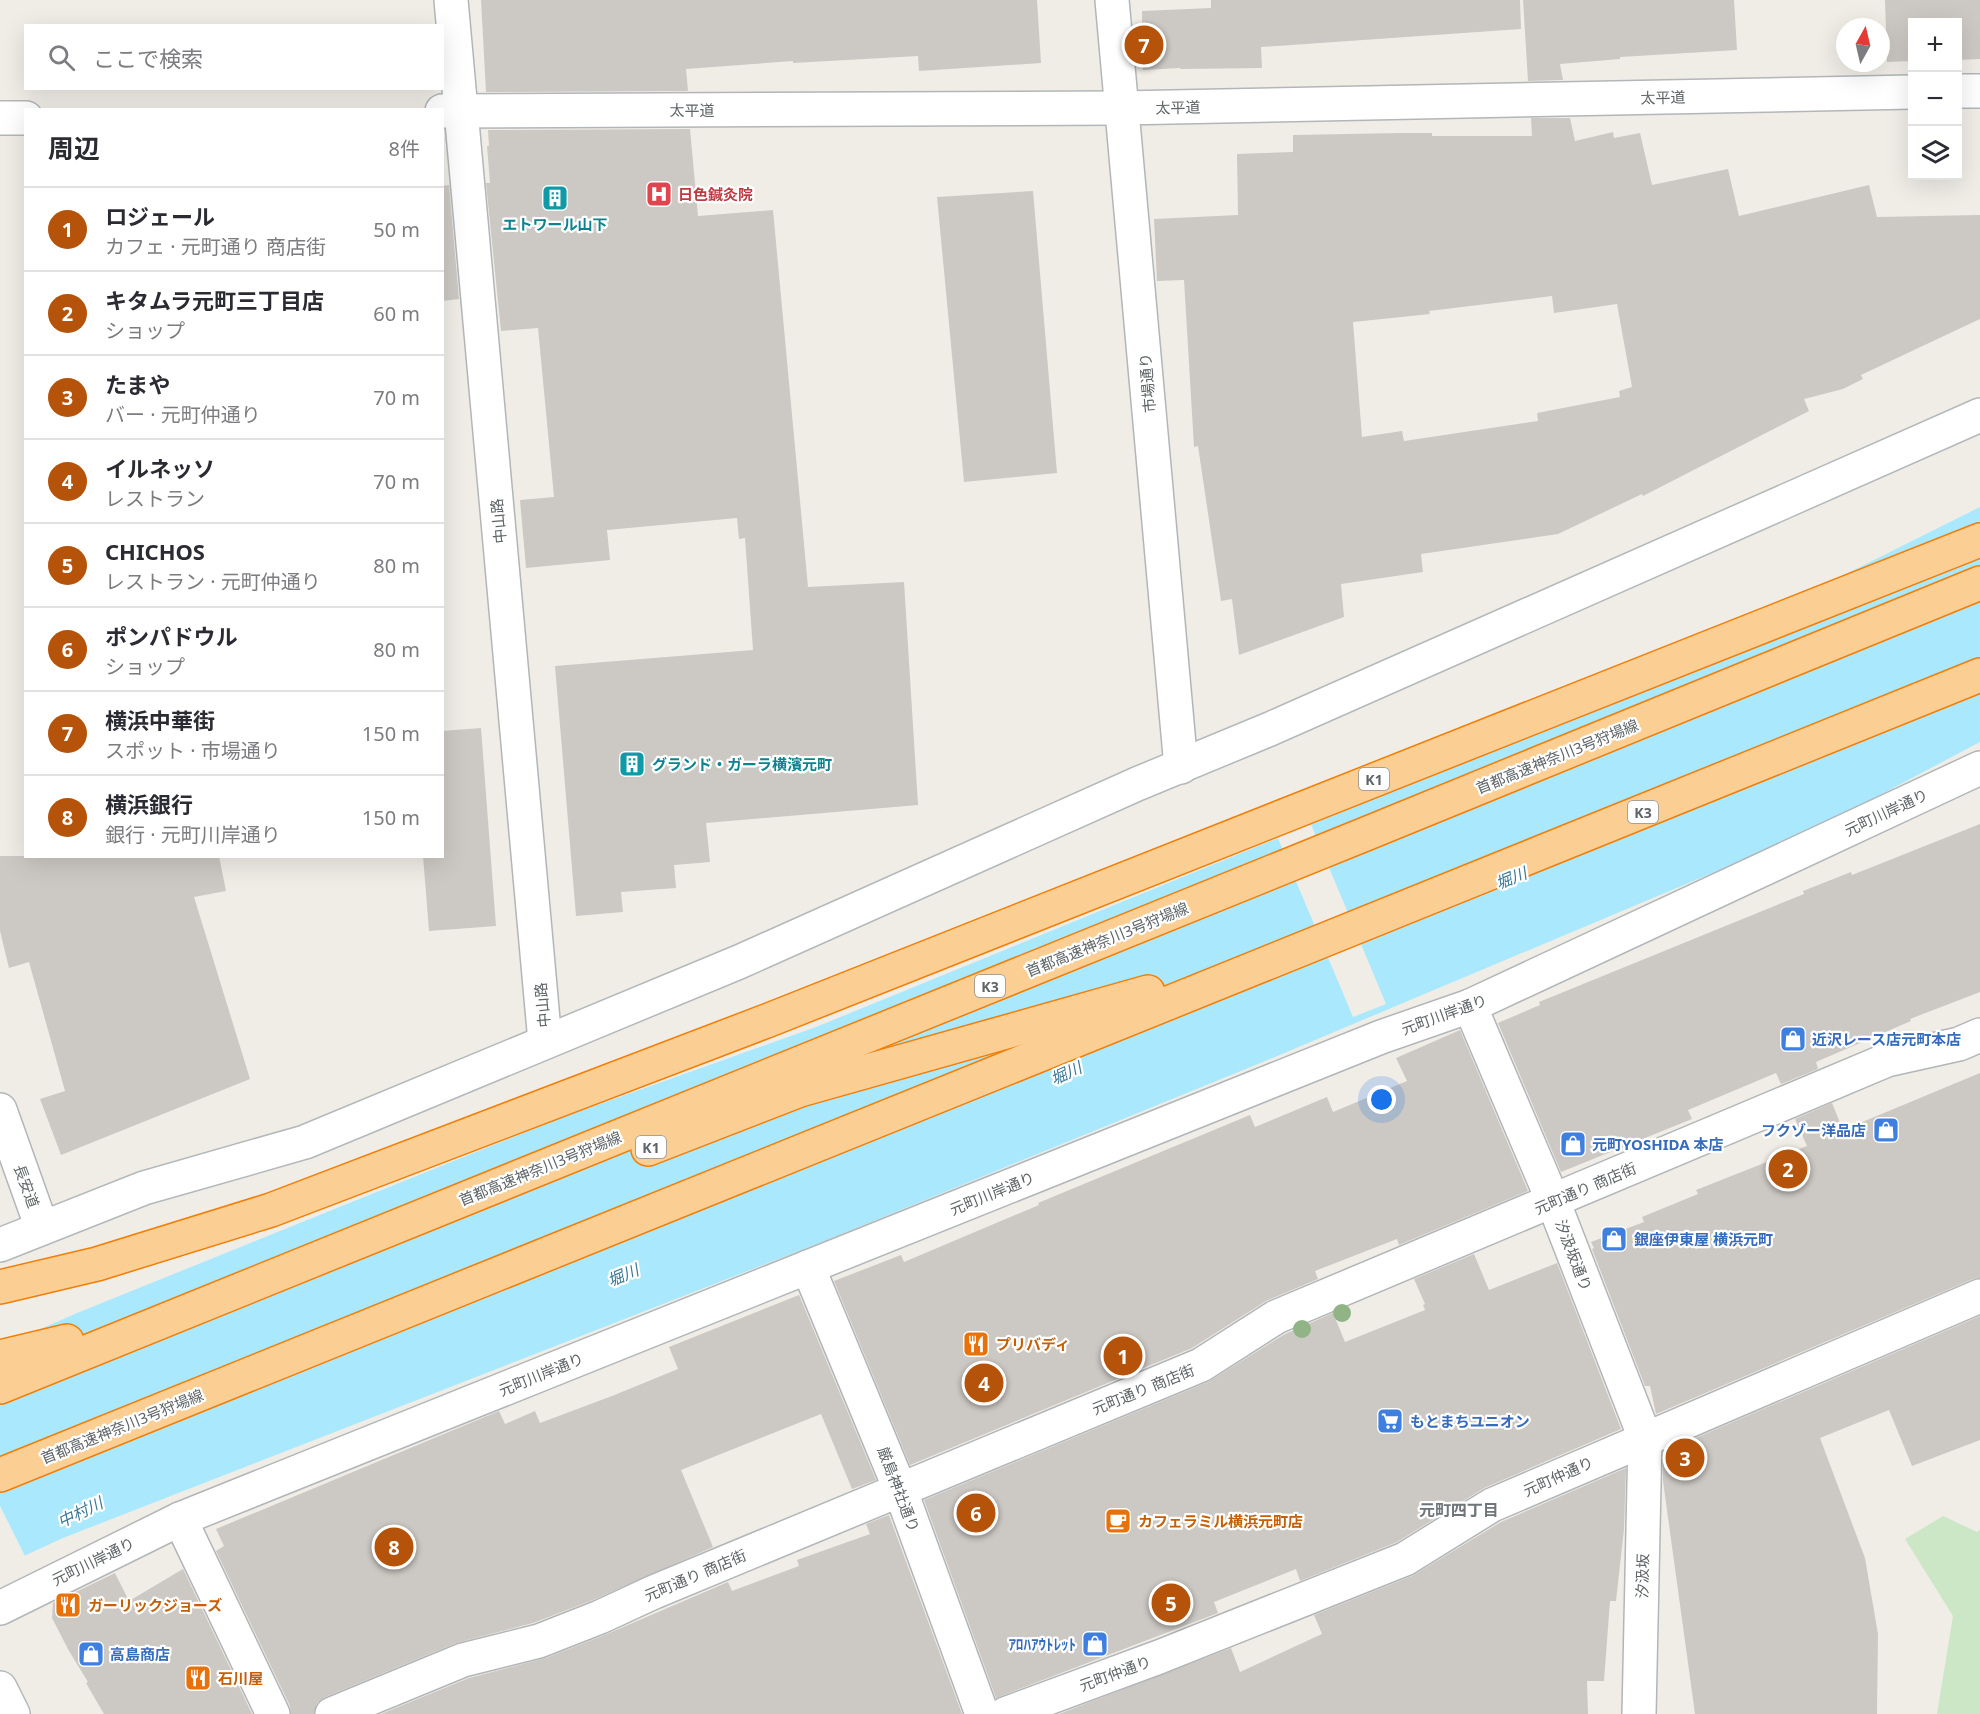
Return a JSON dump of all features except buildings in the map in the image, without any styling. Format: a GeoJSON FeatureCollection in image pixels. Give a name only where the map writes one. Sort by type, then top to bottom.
{"type":"FeatureCollection","features":[{"type":"Feature","properties":{"kind":"highway","name":"K1"},"geometry":{"type":"LineString","coordinates":[[0,1287],[98,1264],[272,1210],[769,1020],[1980,540]]}},
{"type":"Feature","properties":{"kind":"highway","name":"首都高速神奈川3号狩場線"},"geometry":{"type":"LineString","coordinates":[[0,1387],[1980,583]]}},
{"type":"Feature","properties":{"kind":"highway","name":"首都高速神奈川3号狩場線"},"geometry":{"type":"LineString","coordinates":[[0,1475],[1980,675]]}},
{"type":"Feature","properties":{"kind":"highway","name":"K1"},"geometry":{"type":"LineString","coordinates":[[0,1357],[287,1287],[800,1090],[1306,948]]}},
{"type":"Feature","properties":{"kind":"street","name":"中山路"},"geometry":{"type":"LineString","coordinates":[[451,0],[452,111],[545,1042]]}},
{"type":"Feature","properties":{"kind":"street","name":"市場通り"},"geometry":{"type":"LineString","coordinates":[[1112,0],[1181,767]]}},
{"type":"Feature","properties":{"kind":"street"},"geometry":{"type":"LineString","coordinates":[[1962,91],[1980,91]]}},
{"type":"Feature","properties":{"kind":"street","name":"太平道"},"geometry":{"type":"LineString","coordinates":[[452,111],[1122,108],[1908,92]]}},
{"type":"Feature","properties":{"kind":"street"},"geometry":{"type":"LineString","coordinates":[[0,118],[24,118]]}},
{"type":"Feature","properties":{"kind":"street"},"geometry":{"type":"LineString","coordinates":[[0,1245],[144,1188],[305,1142],[739,962],[1137,784],[1181,767],[1980,415]]}},
{"type":"Feature","properties":{"kind":"street","name":"元町川岸通り"},"geometry":{"type":"LineString","coordinates":[[0,1608],[180,1519],[1381,1037],[1470,1006],[1980,768]]}},
{"type":"Feature","properties":{"kind":"street","name":"汐汲坂通り"},"geometry":{"type":"LineString","coordinates":[[1470,1006],[1553,1201],[1645,1438]]}},
{"type":"Feature","properties":{"kind":"street","name":"元町通り 商店街"},"geometry":{"type":"LineString","coordinates":[[332,1714],[463,1660],[539,1641],[600,1617],[654,1592],[1201,1365],[1276,1317],[1887,1060],[1959,1044],[1980,1035]]}},
{"type":"Feature","properties":{"kind":"street","name":"長安道"},"geometry":{"type":"LineString","coordinates":[[0,1110],[42,1228]]}},
{"type":"Feature","properties":{"kind":"street","name":"厳島神社通り"},"geometry":{"type":"LineString","coordinates":[[808,1267],[900,1489],[982,1714]]}},
{"type":"Feature","properties":{"kind":"street","name":"元町仲通り"},"geometry":{"type":"LineString","coordinates":[[1005,1714],[1159,1657],[1405,1559],[1492,1505],[1980,1296]]}},
{"type":"Feature","properties":{"kind":"street","name":"汐汲坂"},"geometry":{"type":"LineString","coordinates":[[1639,1714],[1645,1438]]}},
{"type":"Feature","properties":{"kind":"street"},"geometry":{"type":"LineString","coordinates":[[180,1519],[273,1714]]}},
{"type":"Feature","properties":{"kind":"street"},"geometry":{"type":"LineString","coordinates":[[0,1688],[13,1714]]}},
{"type":"Feature","properties":{"kind":"green space"},"geometry":{"type":"Polygon","coordinates":[[[1943,1516],[1977,1532],[1980,1529],[1980,1714],[1937,1714],[1953,1616],[1905,1539],[1943,1516]]]}},
{"type":"Feature","properties":{"kind":"water"},"geometry":{"type":"Polygon","coordinates":[[[1980,507],[1980,742],[1810,832],[1258,1064],[827,1240],[63,1538],[0,1567],[0,1347],[77,1313],[558,1119],[816,1027],[1496,749],[1980,507]]]}},
{"type":"Feature","properties":{"kind":"pier"},"geometry":{"type":"Polygon","coordinates":[[[1310,822],[1386,1004],[1353,1017],[1277,836],[1310,822]]]}},
{"type":"Feature","properties":{"kind":"pier"},"geometry":{"type":"Polygon","coordinates":[[[0,1506],[26,1558],[0,1570],[0,1506]]]}},
{"type":"Feature","properties":{"kind":"place","name":"横浜中華街"},"geometry":{"type":"Point","coordinates":[1144,45]}},
{"type":"Feature","properties":{"kind":"place","name":"日色鍼灸院"},"geometry":{"type":"Point","coordinates":[659,194]}},
{"type":"Feature","properties":{"kind":"place","name":"エトワール山下"},"geometry":{"type":"Point","coordinates":[555,198]}},
{"type":"Feature","properties":{"kind":"place","name":"グランド・ガーラ横濱元町"},"geometry":{"type":"Point","coordinates":[632,764]}},
{"type":"Feature","properties":{"kind":"place","name":"近沢レース店元町本店"},"geometry":{"type":"Point","coordinates":[1793,1039]}},
{"type":"Feature","properties":{"kind":"place","name":"フクゾー洋品店"},"geometry":{"type":"Point","coordinates":[1886,1130]}},
{"type":"Feature","properties":{"kind":"place","name":"元町YOSHIDA 本店"},"geometry":{"type":"Point","coordinates":[1573,1144]}},
{"type":"Feature","properties":{"kind":"place","name":"キタムラ元町三丁目店"},"geometry":{"type":"Point","coordinates":[1788,1169]}},
{"type":"Feature","properties":{"kind":"place","name":"銀座伊東屋 横浜元町"},"geometry":{"type":"Point","coordinates":[1614,1239]}},
{"type":"Feature","properties":{"kind":"place","name":"プリバディ"},"geometry":{"type":"Point","coordinates":[976,1344]}},
{"type":"Feature","properties":{"kind":"place","name":"ロジェール"},"geometry":{"type":"Point","coordinates":[1123,1356]}},
{"type":"Feature","properties":{"kind":"place","name":"イルネッソ"},"geometry":{"type":"Point","coordinates":[984,1383]}},
{"type":"Feature","properties":{"kind":"place","name":"もとまちユニオン"},"geometry":{"type":"Point","coordinates":[1390,1421]}},
{"type":"Feature","properties":{"kind":"place","name":"たまや"},"geometry":{"type":"Point","coordinates":[1685,1458]}},
{"type":"Feature","properties":{"kind":"place","name":"ポンパドウル"},"geometry":{"type":"Point","coordinates":[976,1513]}},
{"type":"Feature","properties":{"kind":"place","name":"カフェラミル横浜元町店"},"geometry":{"type":"Point","coordinates":[1118,1521]}},
{"type":"Feature","properties":{"kind":"place","name":"横浜銀行"},"geometry":{"type":"Point","coordinates":[394,1547]}},
{"type":"Feature","properties":{"kind":"place","name":"CHICHOS"},"geometry":{"type":"Point","coordinates":[1171,1603]}},
{"type":"Feature","properties":{"kind":"place","name":"ガーリックジョーズ"},"geometry":{"type":"Point","coordinates":[68,1605]}},
{"type":"Feature","properties":{"kind":"place","name":"ｱﾛﾊｱｳﾄﾚｯﾄ"},"geometry":{"type":"Point","coordinates":[1095,1644]}},
{"type":"Feature","properties":{"kind":"place","name":"高島商店"},"geometry":{"type":"Point","coordinates":[91,1654]}},
{"type":"Feature","properties":{"kind":"place","name":"石川屋"},"geometry":{"type":"Point","coordinates":[198,1678]}},
{"type":"Feature","properties":{"kind":"district","name":"元町四丁目"},"geometry":{"type":"Point","coordinates":[1459,1510]}},
{"type":"Feature","properties":{"kind":"water label","name":"堀川"},"geometry":{"type":"Point","coordinates":[1511,878]}},
{"type":"Feature","properties":{"kind":"water label","name":"堀川"},"geometry":{"type":"Point","coordinates":[1066,1073]}},
{"type":"Feature","properties":{"kind":"water label","name":"堀川"},"geometry":{"type":"Point","coordinates":[623,1275]}},
{"type":"Feature","properties":{"kind":"water label","name":"中村川"},"geometry":{"type":"Point","coordinates":[80,1512]}}]}
